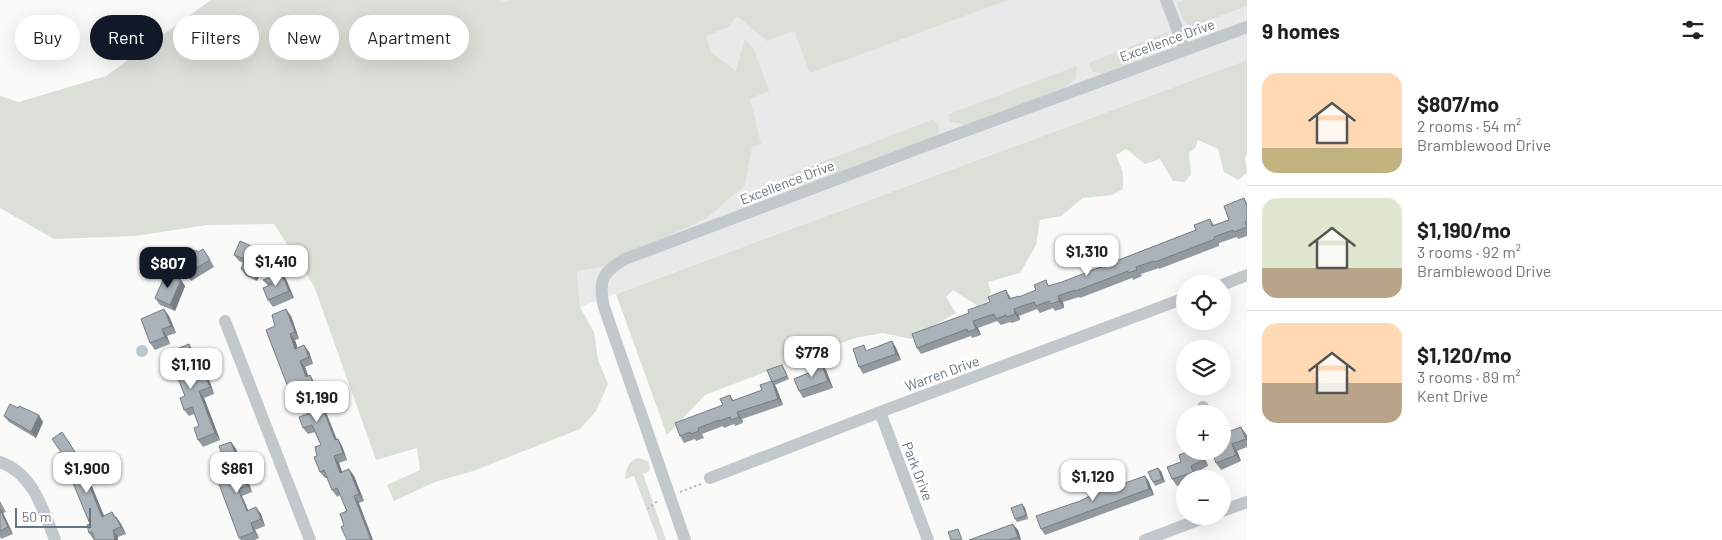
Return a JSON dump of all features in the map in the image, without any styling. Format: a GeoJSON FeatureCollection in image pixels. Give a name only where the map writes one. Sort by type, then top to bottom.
{"type":"FeatureCollection","features":[{"type":"Feature","properties":{"kind":"street"},"geometry":{"type":"LineString","coordinates":[[1166,0],[1185,50]]}},
{"type":"Feature","properties":{"kind":"street","name":"Excellence Drive"},"geometry":{"type":"LineString","coordinates":[[685,540],[604,307],[600,291],[606,272],[634,256],[1247,27]]}},
{"type":"Feature","properties":{"kind":"street"},"geometry":{"type":"LineString","coordinates":[[1231,281],[1247,276]]}},
{"type":"Feature","properties":{"kind":"street","name":"Warren Drive"},"geometry":{"type":"LineString","coordinates":[[710,478],[1176,301]]}},
{"type":"Feature","properties":{"kind":"street"},"geometry":{"type":"LineString","coordinates":[[225,321],[310,540]]}},
{"type":"Feature","properties":{"kind":"street","name":"Park Drive"},"geometry":{"type":"LineString","coordinates":[[880,412],[928,540]]}},
{"type":"Feature","properties":{"kind":"street"},"geometry":{"type":"LineString","coordinates":[[5,464],[28,482],[35,492],[55,540]]}},
{"type":"Feature","properties":{"kind":"street"},"geometry":{"type":"LineString","coordinates":[[1231,508],[1247,502]]}},
{"type":"Feature","properties":{"kind":"street"},"geometry":{"type":"LineString","coordinates":[[1145,540],[1185,525]]}},
{"type":"Feature","properties":{"kind":"shaded area"},"geometry":{"type":"Polygon","coordinates":[[[211,0],[498,0],[503,3],[511,0],[1008,0],[810,73],[794,31],[767,41],[737,16],[728,27],[706,36],[711,52],[736,71],[745,39],[754,49],[769,91],[750,99],[761,144],[752,147],[745,185],[707,218],[600,267],[577,271],[580,307],[594,332],[598,360],[608,384],[596,411],[580,429],[473,471],[435,482],[394,501],[387,485],[420,470],[417,448],[376,460],[314,286],[274,224],[207,225],[135,236],[54,239],[0,208],[0,96],[19,102],[106,76],[128,60],[163,60],[163,35],[173,28],[173,60],[259,60],[259,15],[190,15],[211,0]]]}},
{"type":"Feature","properties":{"kind":"shaded area"},"geometry":{"type":"Polygon","coordinates":[[[484,0],[1247,0],[1247,60],[580,307],[577,271],[484,0]]]}},
{"type":"Feature","properties":{"kind":"shaded area"},"geometry":{"type":"Polygon","coordinates":[[[1184,0],[1247,0],[1247,6],[1190,27],[1184,22],[1177,3],[1184,0]]]}},
{"type":"Feature","properties":{"kind":"shaded area"},"geometry":{"type":"Polygon","coordinates":[[[1167,32],[1169,35],[1163,50],[1102,74],[1092,71],[1089,63],[1167,32]]]}},
{"type":"Feature","properties":{"kind":"shaded area"},"geometry":{"type":"Polygon","coordinates":[[[1247,60],[1247,155],[1245,156],[1247,173],[1238,180],[1224,172],[1218,149],[1198,140],[1195,148],[1189,153],[1191,174],[1185,182],[1173,181],[1160,159],[1145,164],[1126,149],[1116,155],[1123,173],[1123,189],[1112,195],[1083,198],[1061,216],[1040,220],[1036,245],[1020,273],[988,282],[991,291],[988,301],[978,306],[953,290],[946,297],[956,313],[911,339],[883,333],[855,338],[705,395],[667,435],[616,294],[1247,60]]]}},
{"type":"Feature","properties":{"kind":"shaded area"},"geometry":{"type":"Polygon","coordinates":[[[1077,66],[1076,78],[1064,88],[965,125],[950,121],[949,114],[1077,66]]]}},
{"type":"Feature","properties":{"kind":"shaded area"},"geometry":{"type":"Polygon","coordinates":[[[932,120],[939,126],[936,136],[801,186],[790,179],[788,175],[932,120]]]}},
{"type":"Feature","properties":{"kind":"shaded area"},"geometry":{"type":"Polygon","coordinates":[[[140,345],[144,345],[148,351],[144,357],[140,357],[136,353],[136,349],[140,345]]]}},
{"type":"Feature","properties":{"kind":"shaded area"},"geometry":{"type":"Polygon","coordinates":[[[1201,401],[1209,405],[1197,405],[1201,401]]]}},
{"type":"Feature","properties":{"kind":"shaded area"},"geometry":{"type":"Polygon","coordinates":[[[638,458],[648,461],[649,471],[643,474],[666,540],[658,540],[634,476],[625,479],[628,466],[638,458]]]}},
{"type":"Feature","properties":{"kind":"building"},"geometry":{"type":"Polygon","coordinates":[[[1244,198],[1247,207],[1247,221],[1245,222],[1247,227],[1234,232],[1233,230],[1155,262],[1136,267],[1137,270],[1128,273],[1128,271],[1058,296],[1059,301],[1051,304],[1049,301],[1036,306],[1034,302],[1014,309],[1015,314],[1007,317],[1006,315],[996,319],[994,314],[973,321],[976,329],[968,332],[967,329],[917,348],[912,334],[969,313],[968,310],[990,302],[988,297],[1006,290],[1009,299],[1019,297],[1036,290],[1034,285],[1046,280],[1048,286],[1062,282],[1196,230],[1194,225],[1210,219],[1212,226],[1229,220],[1224,206],[1244,198]]]}},
{"type":"Feature","properties":{"kind":"building"},"geometry":{"type":"Polygon","coordinates":[[[240,241],[263,251],[253,275],[241,269],[245,259],[234,255],[240,241]]]}},
{"type":"Feature","properties":{"kind":"building"},"geometry":{"type":"Polygon","coordinates":[[[203,249],[210,260],[186,274],[178,261],[196,250],[198,252],[203,249]]]}},
{"type":"Feature","properties":{"kind":"building"},"geometry":{"type":"Polygon","coordinates":[[[166,273],[181,280],[170,305],[155,298],[166,273]]]}},
{"type":"Feature","properties":{"kind":"building"},"geometry":{"type":"Polygon","coordinates":[[[281,273],[289,291],[268,300],[263,288],[272,284],[263,280],[281,273]]]}},
{"type":"Feature","properties":{"kind":"building"},"geometry":{"type":"Polygon","coordinates":[[[164,309],[171,326],[162,329],[165,337],[150,343],[141,319],[164,309]]]}},
{"type":"Feature","properties":{"kind":"building"},"geometry":{"type":"Polygon","coordinates":[[[286,309],[295,332],[290,334],[295,349],[304,345],[309,357],[300,361],[306,377],[310,375],[335,440],[338,439],[343,453],[334,456],[340,473],[349,469],[359,494],[354,496],[371,540],[347,540],[341,527],[344,525],[340,514],[347,511],[337,488],[332,490],[324,470],[320,472],[314,457],[317,456],[315,447],[321,445],[312,425],[303,428],[299,417],[308,414],[300,392],[291,395],[266,330],[275,326],[272,315],[286,309]]]}},
{"type":"Feature","properties":{"kind":"building"},"geometry":{"type":"Polygon","coordinates":[[[892,341],[896,354],[859,367],[853,349],[864,345],[866,351],[892,341]]]}},
{"type":"Feature","properties":{"kind":"building"},"geometry":{"type":"Polygon","coordinates":[[[189,344],[193,356],[183,360],[191,381],[205,375],[210,387],[199,391],[215,433],[198,440],[194,428],[199,426],[192,407],[184,410],[180,398],[185,396],[175,371],[171,373],[164,354],[189,344]]]}},
{"type":"Feature","properties":{"kind":"building"},"geometry":{"type":"Polygon","coordinates":[[[821,363],[828,381],[799,391],[794,379],[813,371],[811,368],[821,363]]]}},
{"type":"Feature","properties":{"kind":"building"},"geometry":{"type":"Polygon","coordinates":[[[782,365],[787,376],[772,382],[767,370],[782,365]]]}},
{"type":"Feature","properties":{"kind":"building"},"geometry":{"type":"Polygon","coordinates":[[[772,381],[778,399],[737,412],[739,417],[731,420],[730,417],[719,420],[698,428],[699,431],[680,436],[675,423],[723,405],[720,399],[730,395],[732,401],[762,390],[760,385],[772,381]]]}},
{"type":"Feature","properties":{"kind":"building"},"geometry":{"type":"Polygon","coordinates":[[[10,404],[39,415],[31,432],[4,416],[10,404]]]}},
{"type":"Feature","properties":{"kind":"building"},"geometry":{"type":"Polygon","coordinates":[[[1241,427],[1246,439],[1232,444],[1236,455],[1231,457],[1231,431],[1241,427]]]}},
{"type":"Feature","properties":{"kind":"building"},"geometry":{"type":"Polygon","coordinates":[[[62,432],[83,464],[81,465],[102,517],[112,512],[121,527],[113,530],[115,540],[95,540],[92,532],[89,533],[87,525],[90,524],[73,483],[77,481],[58,453],[61,452],[52,439],[62,432]]]}},
{"type":"Feature","properties":{"kind":"building"},"geometry":{"type":"Polygon","coordinates":[[[231,442],[247,486],[238,489],[247,511],[256,507],[261,519],[251,523],[254,532],[239,538],[219,484],[231,480],[219,446],[231,442]]]}},
{"type":"Feature","properties":{"kind":"building"},"geometry":{"type":"Polygon","coordinates":[[[1180,460],[1203,460],[1191,466],[1192,470],[1176,470],[1176,478],[1172,479],[1167,467],[1181,462],[1180,460]]]}},
{"type":"Feature","properties":{"kind":"building"},"geometry":{"type":"Polygon","coordinates":[[[1158,468],[1162,479],[1153,482],[1148,472],[1158,468]]]}},
{"type":"Feature","properties":{"kind":"building"},"geometry":{"type":"Polygon","coordinates":[[[1145,476],[1149,489],[1041,529],[1036,516],[1090,496],[1087,490],[1097,487],[1099,492],[1145,476]]]}},
{"type":"Feature","properties":{"kind":"building"},"geometry":{"type":"Polygon","coordinates":[[[1022,504],[1026,515],[1015,519],[1011,508],[1022,504]]]}},
{"type":"Feature","properties":{"kind":"building"},"geometry":{"type":"Polygon","coordinates":[[[0,509],[8,527],[0,531],[0,509]]]}},
{"type":"Feature","properties":{"kind":"building"},"geometry":{"type":"Polygon","coordinates":[[[1013,524],[1018,537],[1008,540],[969,540],[1013,524]]]}},
{"type":"Feature","properties":{"kind":"building"},"geometry":{"type":"Polygon","coordinates":[[[958,529],[962,540],[951,540],[948,532],[958,529]]]}}]}
